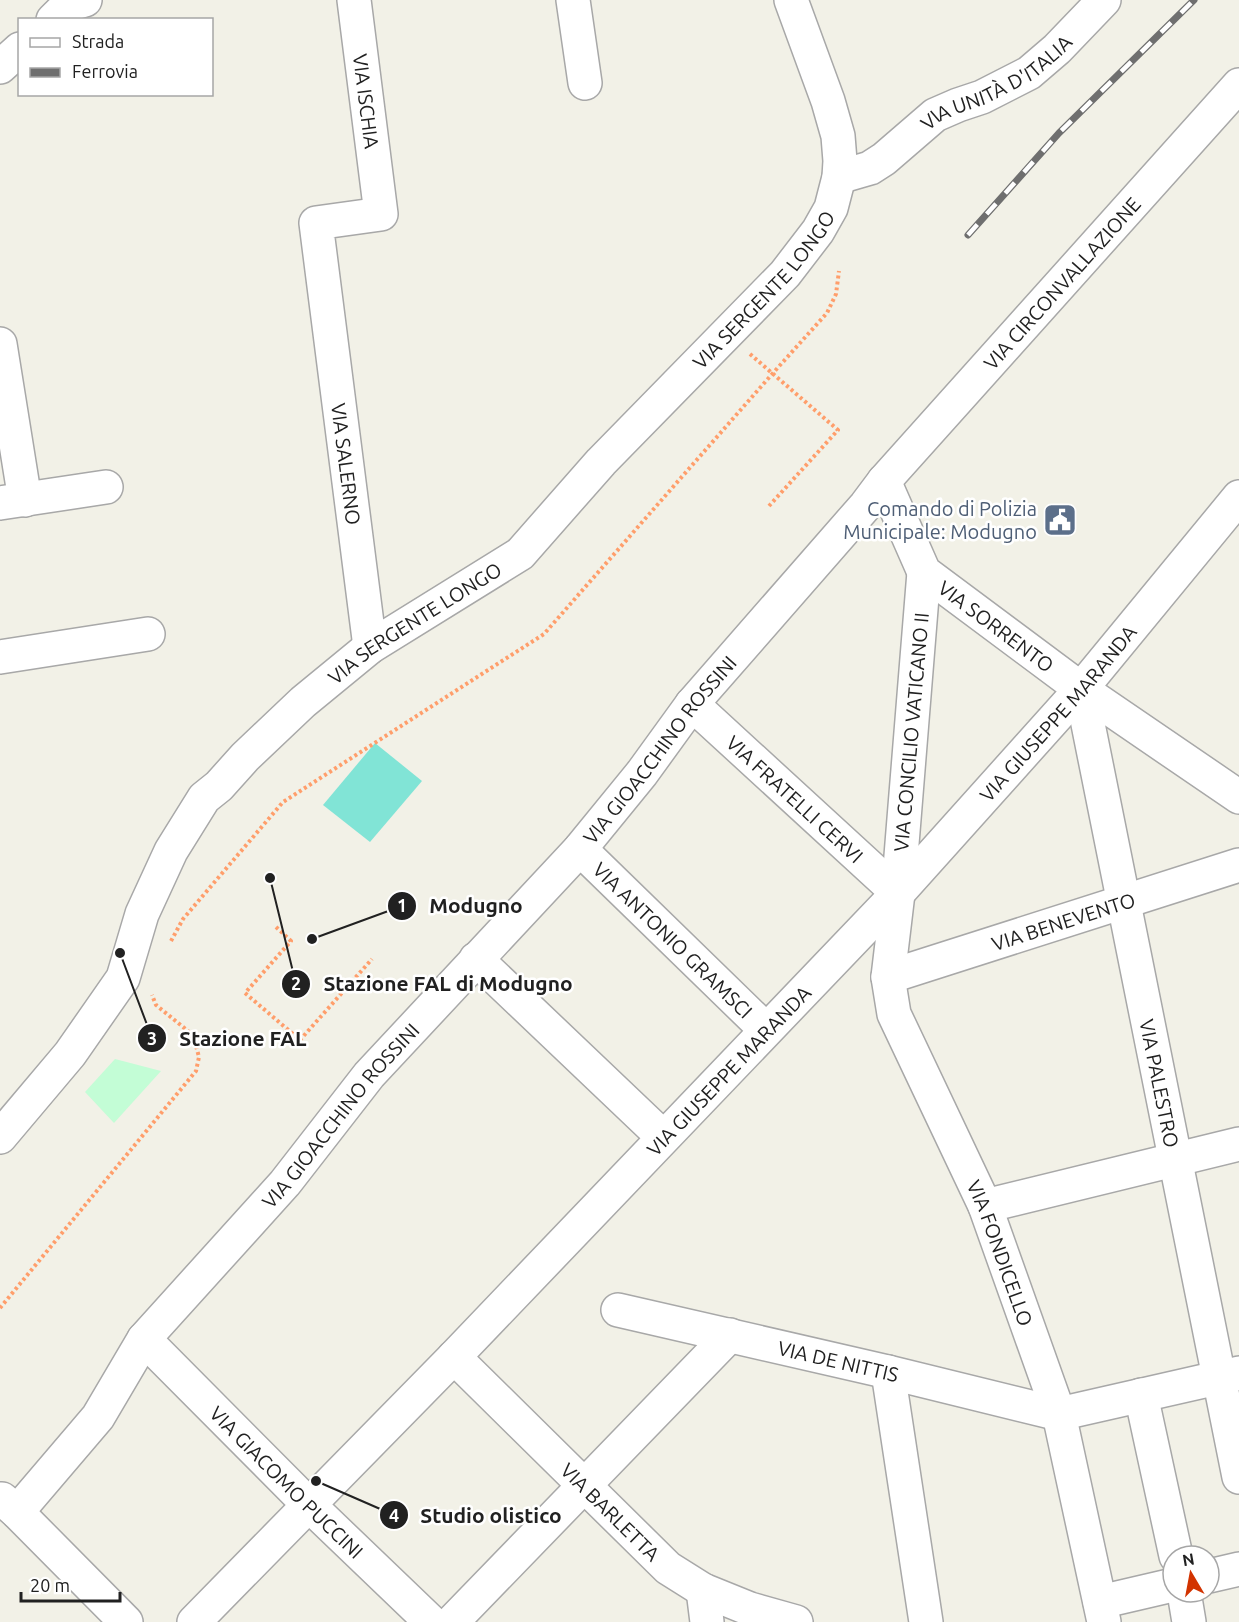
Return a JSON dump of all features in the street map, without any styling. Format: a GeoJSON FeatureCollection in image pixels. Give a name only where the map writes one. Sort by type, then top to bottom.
{"type":"FeatureCollection","features":[{"type":"Feature","properties":{"kind":"street","name":"VIA ISCHIA"},"geometry":{"type":"LineString","coordinates":[[354,0],[380,203]]}},
{"type":"Feature","properties":{"kind":"street"},"geometry":{"type":"LineString","coordinates":[[573,0],[585,82]]}},
{"type":"Feature","properties":{"kind":"street","name":"VIA SERGENTE LONGO"},"geometry":{"type":"LineString","coordinates":[[0,1137],[70,1054],[123,978],[146,904],[171,852],[204,798],[219,786],[245,757],[303,702],[370,647],[520,554],[601,462],[784,274],[818,231],[831,208],[839,177],[838,136],[828,101],[791,0]]}},
{"type":"Feature","properties":{"kind":"street","name":"VIA UNITÀ D'ITALIA"},"geometry":{"type":"LineString","coordinates":[[839,177],[870,168],[884,159],[935,115],[982,97],[1029,73],[1058,49],[1104,0]]}},
{"type":"Feature","properties":{"kind":"street"},"geometry":{"type":"LineString","coordinates":[[0,67],[18,51]]}},
{"type":"Feature","properties":{"kind":"street","name":"VIA CIRCONVALLAZIONE"},"geometry":{"type":"LineString","coordinates":[[884,481],[1239,85]]}},
{"type":"Feature","properties":{"kind":"street","name":"VIA SALERNO"},"geometry":{"type":"LineString","coordinates":[[370,647],[316,223],[381,214],[380,203]]}},
{"type":"Feature","properties":{"kind":"street"},"geometry":{"type":"LineString","coordinates":[[0,344],[13,501],[106,487]]}},
{"type":"Feature","properties":{"kind":"street","name":"VIA SORRENTO"},"geometry":{"type":"LineString","coordinates":[[884,481],[924,572],[1081,689],[1239,797]]}},
{"type":"Feature","properties":{"kind":"street","name":"VIA GIOACCHINO ROSSINI"},"geometry":{"type":"LineString","coordinates":[[8,1504],[98,1417],[144,1340],[285,1183],[369,1075],[580,849],[642,773],[692,704],[884,481]]}},
{"type":"Feature","properties":{"kind":"street","name":"VIA GIUSEPPE MARANDA"},"geometry":{"type":"LineString","coordinates":[[194,1622],[454,1356],[898,893],[1081,689],[1239,497]]}},
{"type":"Feature","properties":{"kind":"street","name":"VIA CONCILIO VATICANO II"},"geometry":{"type":"LineString","coordinates":[[898,893],[924,572]]}},
{"type":"Feature","properties":{"kind":"street"},"geometry":{"type":"LineString","coordinates":[[0,657],[148,634]]}},
{"type":"Feature","properties":{"kind":"street","name":"VIA PALESTRO"},"geometry":{"type":"LineString","coordinates":[[1081,689],[1176,1159],[1229,1375],[1239,1477]]}},
{"type":"Feature","properties":{"kind":"street","name":"VIA FRATELLI CERVI"},"geometry":{"type":"LineString","coordinates":[[692,704],[898,893]]}},
{"type":"Feature","properties":{"kind":"street","name":"VIA ANTONIO GRAMSCI"},"geometry":{"type":"LineString","coordinates":[[580,849],[766,1030]]}},
{"type":"Feature","properties":{"kind":"street","name":"VIA BENEVENTO"},"geometry":{"type":"LineString","coordinates":[[888,977],[1239,866]]}},
{"type":"Feature","properties":{"kind":"street","name":"VIA FONDICELLO"},"geometry":{"type":"LineString","coordinates":[[898,893],[888,977],[894,1014],[985,1206],[1059,1414],[1102,1612]]}},
{"type":"Feature","properties":{"kind":"street"},"geometry":{"type":"LineString","coordinates":[[476,959],[663,1137]]}},
{"type":"Feature","properties":{"kind":"street"},"geometry":{"type":"LineString","coordinates":[[985,1206],[1239,1144]]}},
{"type":"Feature","properties":{"kind":"street","name":"VIA DE NITTIS"},"geometry":{"type":"LineString","coordinates":[[618,1310],[1059,1414]]}},
{"type":"Feature","properties":{"kind":"street"},"geometry":{"type":"LineString","coordinates":[[452,1622],[730,1335]]}},
{"type":"Feature","properties":{"kind":"street","name":"VIA GIACOMO PUCCINI"},"geometry":{"type":"LineString","coordinates":[[144,1340],[308,1504],[431,1622]]}},
{"type":"Feature","properties":{"kind":"street","name":"VIA BARLETTA"},"geometry":{"type":"LineString","coordinates":[[454,1356],[705,1606],[750,1609],[796,1622]]}},
{"type":"Feature","properties":{"kind":"street"},"geometry":{"type":"LineString","coordinates":[[888,1372],[926,1622]]}},
{"type":"Feature","properties":{"kind":"street"},"geometry":{"type":"LineString","coordinates":[[1059,1414],[1229,1375]]}},
{"type":"Feature","properties":{"kind":"street"},"geometry":{"type":"LineString","coordinates":[[1141,1395],[1173,1544]]}},
{"type":"Feature","properties":{"kind":"street"},"geometry":{"type":"LineString","coordinates":[[8,1504],[126,1622]]}},
{"type":"Feature","properties":{"kind":"street"},"geometry":{"type":"LineString","coordinates":[[1221,1573],[1239,1569]]}},
{"type":"Feature","properties":{"kind":"street"},"geometry":{"type":"LineString","coordinates":[[1102,1612],[1161,1590]]}},
{"type":"Feature","properties":{"kind":"street"},"geometry":{"type":"LineString","coordinates":[[1186,1604],[1190,1622]]}},
{"type":"Feature","properties":{"kind":"path"},"geometry":{"type":"LineString","coordinates":[[167,949],[183,919],[283,802],[544,634],[827,313],[836,294],[839,271]]}},
{"type":"Feature","properties":{"kind":"path"},"geometry":{"type":"LineString","coordinates":[[746,350],[838,430],[769,506]]}},
{"type":"Feature","properties":{"kind":"path"},"geometry":{"type":"LineString","coordinates":[[276,927],[291,941],[245,993],[300,1040],[372,959]]}},
{"type":"Feature","properties":{"kind":"path"},"geometry":{"type":"LineString","coordinates":[[0,1308],[196,1071],[199,1057],[195,1042],[188,1031],[156,1005],[150,992]]}},
{"type":"Feature","properties":{"kind":"green space"},"geometry":{"type":"Polygon","coordinates":[[[115,1059],[161,1071],[114,1123],[85,1092],[115,1059]]]}},
{"type":"Feature","properties":{"kind":"shaded area"},"geometry":{"type":"Polygon","coordinates":[[[375,743],[422,781],[370,842],[323,805],[375,743]]]}},
{"type":"Feature","properties":{"kind":"railway"},"geometry":{"type":"LineString","coordinates":[[968,235],[1059,133],[1194,0]]}},
{"type":"Feature","properties":{"kind":"place","name":"Comando di Polizia Municipale: Modugno"},"geometry":{"type":"Point","coordinates":[1060,520]}},
{"type":"Feature","properties":{"kind":"place","name":"Stazione FAL di Modugno"},"geometry":{"type":"Point","coordinates":[270,878]}},
{"type":"Feature","properties":{"kind":"place","name":"Modugno"},"geometry":{"type":"Point","coordinates":[312,939]}},
{"type":"Feature","properties":{"kind":"place","name":"Stazione FAL"},"geometry":{"type":"Point","coordinates":[120,953]}},
{"type":"Feature","properties":{"kind":"place","name":"Studio olistico"},"geometry":{"type":"Point","coordinates":[316,1481]}}]}
